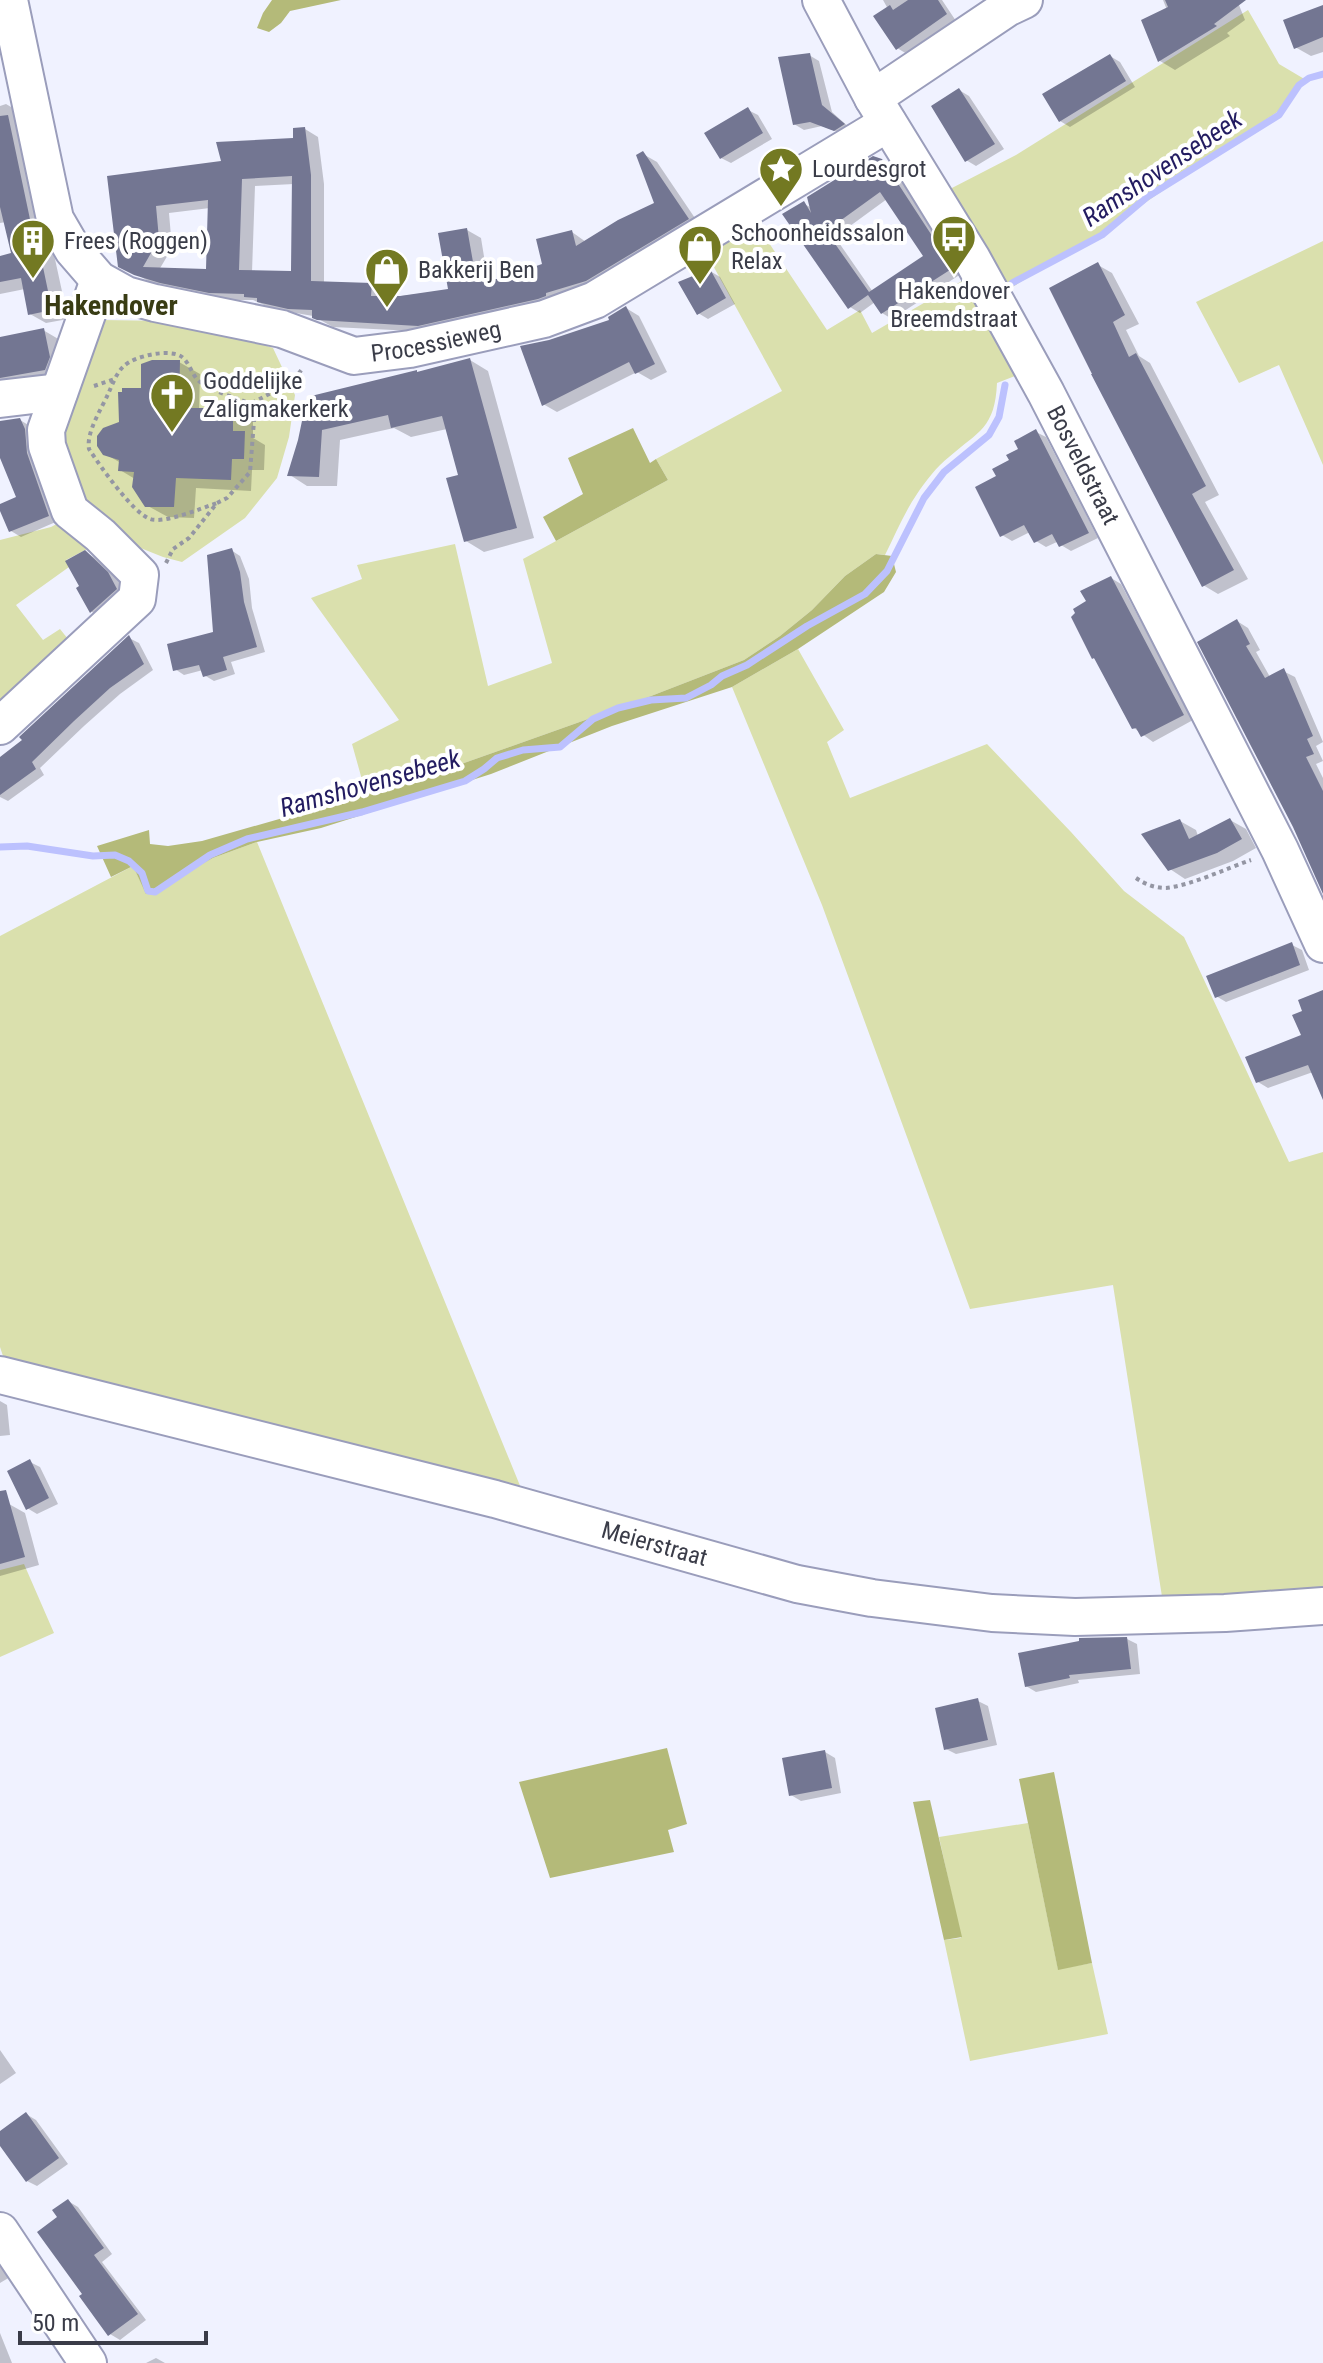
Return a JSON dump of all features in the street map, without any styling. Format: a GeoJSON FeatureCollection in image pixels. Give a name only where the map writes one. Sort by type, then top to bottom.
{"type":"FeatureCollection","features":[{"type":"Feature","properties":{"kind":"street","name":"Processieweg"},"geometry":{"type":"LineString","coordinates":[[9,0],[55,219],[73,250],[99,280],[126,295],[282,329],[354,356],[410,349],[544,319],[595,300],[880,110],[1007,8],[1024,0]]}},
{"type":"Feature","properties":{"kind":"street","name":"Bosveldstraat"},"geometry":{"type":"LineString","coordinates":[[821,0],[880,110],[972,259],[1046,393],[1280,850],[1323,944]]}},
{"type":"Feature","properties":{"kind":"street"},"geometry":{"type":"LineString","coordinates":[[0,726],[137,599],[140,575],[100,535],[70,511],[47,446],[46,430],[75,389],[99,280]]}},
{"type":"Feature","properties":{"kind":"street"},"geometry":{"type":"LineString","coordinates":[[0,399],[75,389]]}},
{"type":"Feature","properties":{"kind":"street","name":"Meierstraat"},"geometry":{"type":"LineString","coordinates":[[0,1375],[495,1499],[797,1584],[872,1598],[992,1613],[1075,1617],[1225,1613],[1323,1606]]}},
{"type":"Feature","properties":{"kind":"street"},"geometry":{"type":"LineString","coordinates":[[0,2231],[88,2363]]}},
{"type":"Feature","properties":{"kind":"path"},"geometry":{"type":"LineString","coordinates":[[170,353],[182,356],[201,383],[251,404],[254,421],[250,472],[227,498],[161,520],[150,519],[138,511],[89,449],[88,443],[115,379],[123,366],[140,357],[170,353]]}},
{"type":"Feature","properties":{"kind":"path"},"geometry":{"type":"LineString","coordinates":[[75,389],[115,379]]}},
{"type":"Feature","properties":{"kind":"path"},"geometry":{"type":"LineString","coordinates":[[251,404],[292,382]]}},
{"type":"Feature","properties":{"kind":"path"},"geometry":{"type":"LineString","coordinates":[[173,549],[189,538],[217,503]]}},
{"type":"Feature","properties":{"kind":"path"},"geometry":{"type":"LineString","coordinates":[[1136,878],[1163,888],[1280,850]]}},
{"type":"Feature","properties":{"kind":"green space"},"geometry":{"type":"Polygon","coordinates":[[[272,0],[341,0],[290,11],[269,32],[257,28],[272,0]]]}},
{"type":"Feature","properties":{"kind":"green space"},"geometry":{"type":"Polygon","coordinates":[[[1248,10],[1279,64],[1306,80],[1286,106],[1107,229],[1006,291],[950,189],[1016,155],[1248,10]]]}},
{"type":"Feature","properties":{"kind":"green space"},"geometry":{"type":"Polygon","coordinates":[[[755,222],[827,330],[860,310],[872,333],[967,278],[1015,376],[997,383],[993,410],[984,427],[927,479],[885,555],[876,554],[845,576],[812,610],[744,660],[419,779],[366,794],[352,744],[399,720],[311,598],[362,579],[357,565],[455,544],[488,686],[552,663],[523,559],[668,480],[656,459],[782,391],[705,251],[755,222]]]}},
{"type":"Feature","properties":{"kind":"green space"},"geometry":{"type":"Polygon","coordinates":[[[1323,241],[1323,465],[1279,365],[1239,383],[1196,302],[1323,241]]]}},
{"type":"Feature","properties":{"kind":"green space"},"geometry":{"type":"Polygon","coordinates":[[[101,320],[169,321],[226,332],[273,348],[295,395],[289,437],[277,478],[245,518],[182,562],[133,545],[89,512],[57,442],[101,320]]]}},
{"type":"Feature","properties":{"kind":"green space"},"geometry":{"type":"Polygon","coordinates":[[[633,428],[650,463],[656,459],[668,480],[556,541],[543,517],[583,494],[568,458],[633,428]]]}},
{"type":"Feature","properties":{"kind":"green space"},"geometry":{"type":"Polygon","coordinates":[[[66,519],[93,546],[66,560],[69,567],[16,605],[43,640],[60,629],[72,644],[0,706],[0,540],[51,527],[66,519]]]}},
{"type":"Feature","properties":{"kind":"green space"},"geometry":{"type":"Polygon","coordinates":[[[876,554],[892,556],[896,572],[884,592],[798,649],[732,687],[612,726],[491,774],[321,828],[257,842],[213,858],[146,894],[133,866],[111,877],[97,846],[149,830],[150,844],[168,846],[202,841],[419,779],[633,703],[744,660],[780,636],[812,610],[845,576],[876,554]]]}},
{"type":"Feature","properties":{"kind":"green space"},"geometry":{"type":"Polygon","coordinates":[[[798,649],[844,730],[827,742],[850,798],[987,744],[1124,891],[1184,937],[1289,1162],[1323,1152],[1323,1588],[1163,1603],[1113,1285],[970,1309],[822,905],[732,687],[798,649]]]}},
{"type":"Feature","properties":{"kind":"green space"},"geometry":{"type":"Polygon","coordinates":[[[257,842],[523,1493],[5,1362],[0,1347],[0,936],[133,866],[146,893],[213,858],[257,842]]]}},
{"type":"Feature","properties":{"kind":"green space"},"geometry":{"type":"Polygon","coordinates":[[[24,1564],[54,1633],[0,1657],[0,1570],[24,1564]]]}},
{"type":"Feature","properties":{"kind":"green space"},"geometry":{"type":"Polygon","coordinates":[[[667,1748],[687,1824],[668,1830],[674,1852],[550,1878],[519,1782],[667,1748]]]}},
{"type":"Feature","properties":{"kind":"green space"},"geometry":{"type":"Polygon","coordinates":[[[1054,1772],[1092,1963],[1058,1970],[1019,1779],[1054,1772]]]}},
{"type":"Feature","properties":{"kind":"green space"},"geometry":{"type":"Polygon","coordinates":[[[930,1800],[962,1937],[944,1940],[913,1802],[930,1800]]]}},
{"type":"Feature","properties":{"kind":"green space"},"geometry":{"type":"Polygon","coordinates":[[[1028,1823],[1058,1969],[1092,1963],[1108,2034],[970,2061],[944,1940],[961,1938],[939,1837],[1028,1823]]]}},
{"type":"Feature","properties":{"kind":"building"},"geometry":{"type":"Polygon","coordinates":[[[908,0],[938,0],[947,14],[896,50],[873,16],[890,5],[893,10],[908,0]]]}},
{"type":"Feature","properties":{"kind":"building"},"geometry":{"type":"Polygon","coordinates":[[[1165,0],[1246,0],[1214,24],[1217,26],[1158,62],[1141,20],[1168,7],[1165,0]]]}},
{"type":"Feature","properties":{"kind":"building"},"geometry":{"type":"Polygon","coordinates":[[[1323,5],[1323,37],[1294,49],[1283,20],[1323,5]]]}},
{"type":"Feature","properties":{"kind":"building"},"geometry":{"type":"Polygon","coordinates":[[[810,53],[822,105],[845,124],[834,131],[810,122],[793,125],[778,57],[810,53]]]}},
{"type":"Feature","properties":{"kind":"building"},"geometry":{"type":"Polygon","coordinates":[[[1110,54],[1126,81],[1059,122],[1042,94],[1110,54]]]}},
{"type":"Feature","properties":{"kind":"building"},"geometry":{"type":"Polygon","coordinates":[[[959,88],[995,144],[965,162],[931,106],[959,88]]]}},
{"type":"Feature","properties":{"kind":"building"},"geometry":{"type":"Polygon","coordinates":[[[748,107],[763,133],[720,159],[704,133],[748,107]]]}},
{"type":"Feature","properties":{"kind":"building"},"geometry":{"type":"Polygon","coordinates":[[[8,115],[52,310],[28,315],[21,278],[0,282],[0,256],[11,253],[0,207],[0,116],[8,115]]]}},
{"type":"Feature","properties":{"kind":"building"},"geometry":{"type":"Polygon","coordinates":[[[305,127],[311,175],[311,281],[372,283],[371,296],[400,296],[448,289],[438,233],[467,228],[476,279],[498,279],[542,264],[536,239],[572,230],[576,246],[618,220],[654,203],[636,155],[643,151],[689,219],[586,281],[546,293],[538,299],[418,326],[317,320],[312,318],[312,310],[288,309],[257,302],[257,298],[244,297],[244,294],[209,293],[160,283],[118,267],[107,176],[221,161],[216,142],[293,138],[293,128],[305,127]],[[292,176],[242,179],[239,270],[291,271],[292,176]],[[208,200],[156,206],[159,239],[143,267],[206,269],[208,200]]]}},
{"type":"Feature","properties":{"kind":"building"},"geometry":{"type":"Polygon","coordinates":[[[873,156],[882,159],[953,268],[881,314],[868,295],[848,309],[782,214],[804,201],[811,213],[807,197],[873,156]],[[880,192],[826,231],[869,292],[923,256],[880,192]]]}},
{"type":"Feature","properties":{"kind":"building"},"geometry":{"type":"Polygon","coordinates":[[[1098,262],[1125,315],[1113,322],[1129,357],[1136,353],[1206,486],[1192,494],[1234,570],[1202,587],[1049,288],[1098,262]]]}},
{"type":"Feature","properties":{"kind":"building","name":"Schoonheidssalon Relax"},"geometry":{"type":"Polygon","coordinates":[[[710,269],[726,298],[697,315],[678,282],[710,269]]]}},
{"type":"Feature","properties":{"kind":"building"},"geometry":{"type":"Polygon","coordinates":[[[626,306],[655,364],[635,374],[629,362],[542,406],[520,346],[609,320],[608,317],[626,306]]]}},
{"type":"Feature","properties":{"kind":"building"},"geometry":{"type":"Polygon","coordinates":[[[44,328],[50,357],[45,370],[0,378],[0,337],[44,328]]]}},
{"type":"Feature","properties":{"kind":"building"},"geometry":{"type":"Polygon","coordinates":[[[470,358],[517,528],[464,542],[446,478],[458,475],[442,416],[391,428],[388,415],[322,430],[319,477],[287,476],[307,397],[470,358]]]}},
{"type":"Feature","properties":{"kind":"building","name":"Goddelijke Zaligmakerkerk"},"geometry":{"type":"Polygon","coordinates":[[[152,360],[180,360],[179,408],[233,408],[233,431],[245,431],[244,459],[232,459],[231,480],[176,478],[174,507],[145,507],[132,487],[134,472],[118,471],[119,460],[103,455],[97,446],[97,436],[103,428],[119,422],[118,392],[122,392],[122,388],[141,388],[141,364],[152,360]]]}},
{"type":"Feature","properties":{"kind":"building"},"geometry":{"type":"Polygon","coordinates":[[[20,418],[25,429],[27,453],[49,516],[9,532],[0,504],[16,497],[0,458],[0,421],[20,418]]]}},
{"type":"Feature","properties":{"kind":"building"},"geometry":{"type":"Polygon","coordinates":[[[1036,429],[1089,533],[1059,547],[1052,534],[1034,543],[1024,525],[1000,537],[975,487],[996,476],[992,469],[1009,460],[1006,455],[1018,449],[1014,441],[1036,429]]]}},
{"type":"Feature","properties":{"kind":"building"},"geometry":{"type":"Polygon","coordinates":[[[232,548],[257,647],[223,657],[227,670],[203,677],[199,665],[173,671],[167,644],[213,632],[207,555],[232,548]]]}},
{"type":"Feature","properties":{"kind":"building"},"geometry":{"type":"Polygon","coordinates":[[[85,550],[108,572],[117,589],[90,613],[65,561],[85,550]]]}},
{"type":"Feature","properties":{"kind":"building"},"geometry":{"type":"Polygon","coordinates":[[[1111,576],[1184,715],[1141,737],[1136,728],[1132,729],[1071,617],[1075,613],[1073,609],[1086,601],[1080,591],[1111,576]]]}},
{"type":"Feature","properties":{"kind":"building"},"geometry":{"type":"Polygon","coordinates":[[[1237,619],[1250,644],[1246,646],[1265,678],[1284,668],[1313,736],[1307,739],[1314,754],[1306,757],[1323,791],[1323,894],[1293,827],[1197,642],[1237,619]]]}},
{"type":"Feature","properties":{"kind":"building"},"geometry":{"type":"Polygon","coordinates":[[[129,635],[144,664],[110,688],[32,762],[36,769],[0,795],[0,757],[22,740],[19,737],[129,635]]]}},
{"type":"Feature","properties":{"kind":"building"},"geometry":{"type":"Polygon","coordinates":[[[1230,818],[1242,839],[1217,853],[1168,871],[1141,834],[1180,819],[1189,839],[1230,818]]]}},
{"type":"Feature","properties":{"kind":"building"},"geometry":{"type":"Polygon","coordinates":[[[1292,942],[1300,965],[1215,998],[1206,976],[1292,942]]]}},
{"type":"Feature","properties":{"kind":"building"},"geometry":{"type":"Polygon","coordinates":[[[1323,990],[1323,1100],[1308,1065],[1256,1083],[1245,1057],[1301,1035],[1292,1015],[1302,1011],[1298,1000],[1323,990]]]}},
{"type":"Feature","properties":{"kind":"building"},"geometry":{"type":"Polygon","coordinates":[[[30,1459],[49,1498],[26,1510],[7,1471],[30,1459]]]}},
{"type":"Feature","properties":{"kind":"building"},"geometry":{"type":"Polygon","coordinates":[[[6,1490],[25,1557],[0,1564],[0,1491],[6,1490]]]}},
{"type":"Feature","properties":{"kind":"building"},"geometry":{"type":"Polygon","coordinates":[[[1127,1637],[1131,1669],[1069,1675],[1070,1678],[1025,1687],[1018,1653],[1079,1641],[1079,1638],[1127,1637]]]}},
{"type":"Feature","properties":{"kind":"building"},"geometry":{"type":"Polygon","coordinates":[[[978,1698],[988,1740],[944,1750],[935,1708],[978,1698]]]}},
{"type":"Feature","properties":{"kind":"building"},"geometry":{"type":"Polygon","coordinates":[[[825,1750],[832,1788],[789,1796],[782,1758],[825,1750]]]}},
{"type":"Feature","properties":{"kind":"building"},"geometry":{"type":"Polygon","coordinates":[[[26,2112],[59,2158],[26,2182],[0,2146],[0,2131],[26,2112]]]}},
{"type":"Feature","properties":{"kind":"building"},"geometry":{"type":"Polygon","coordinates":[[[68,2199],[104,2248],[94,2255],[138,2314],[108,2336],[37,2232],[57,2217],[52,2210],[68,2199]]]}},
{"type":"Feature","properties":{"kind":"waterway","name":"Ramshovensebeek"},"geometry":{"type":"LineString","coordinates":[[1012,283],[1102,235],[1147,197],[1279,115],[1299,85],[1323,74]]}},
{"type":"Feature","properties":{"kind":"waterway","name":"Ramshovensebeek"},"geometry":{"type":"LineString","coordinates":[[0,847],[27,846],[93,856],[115,855],[129,861],[142,873],[148,891],[155,892],[210,855],[247,839],[362,812],[465,781],[497,758],[523,750],[560,747],[593,719],[618,708],[651,700],[686,698],[865,594],[887,571],[924,498],[944,472],[989,435],[999,417],[1005,385]]}},
{"type":"Feature","properties":{"kind":"place","name":"Lourdesgrot"},"geometry":{"type":"Point","coordinates":[781,208]}},
{"type":"Feature","properties":{"kind":"place","name":"Hakendover Breemdstraat"},"geometry":{"type":"Point","coordinates":[954,276]}},
{"type":"Feature","properties":{"kind":"place","name":"Frees (Roggen)"},"geometry":{"type":"Point","coordinates":[33,280]}},
{"type":"Feature","properties":{"kind":"place","name":"Schoonheidssalon Relax"},"geometry":{"type":"Point","coordinates":[700,286]}},
{"type":"Feature","properties":{"kind":"place","name":"Bakkerij Ben"},"geometry":{"type":"Point","coordinates":[387,309]}},
{"type":"Feature","properties":{"kind":"place","name":"Goddelijke Zaligmakerkerk"},"geometry":{"type":"Point","coordinates":[172,434]}},
{"type":"Feature","properties":{"kind":"district","name":"Hakendover"},"geometry":{"type":"Point","coordinates":[111,305]}}]}
